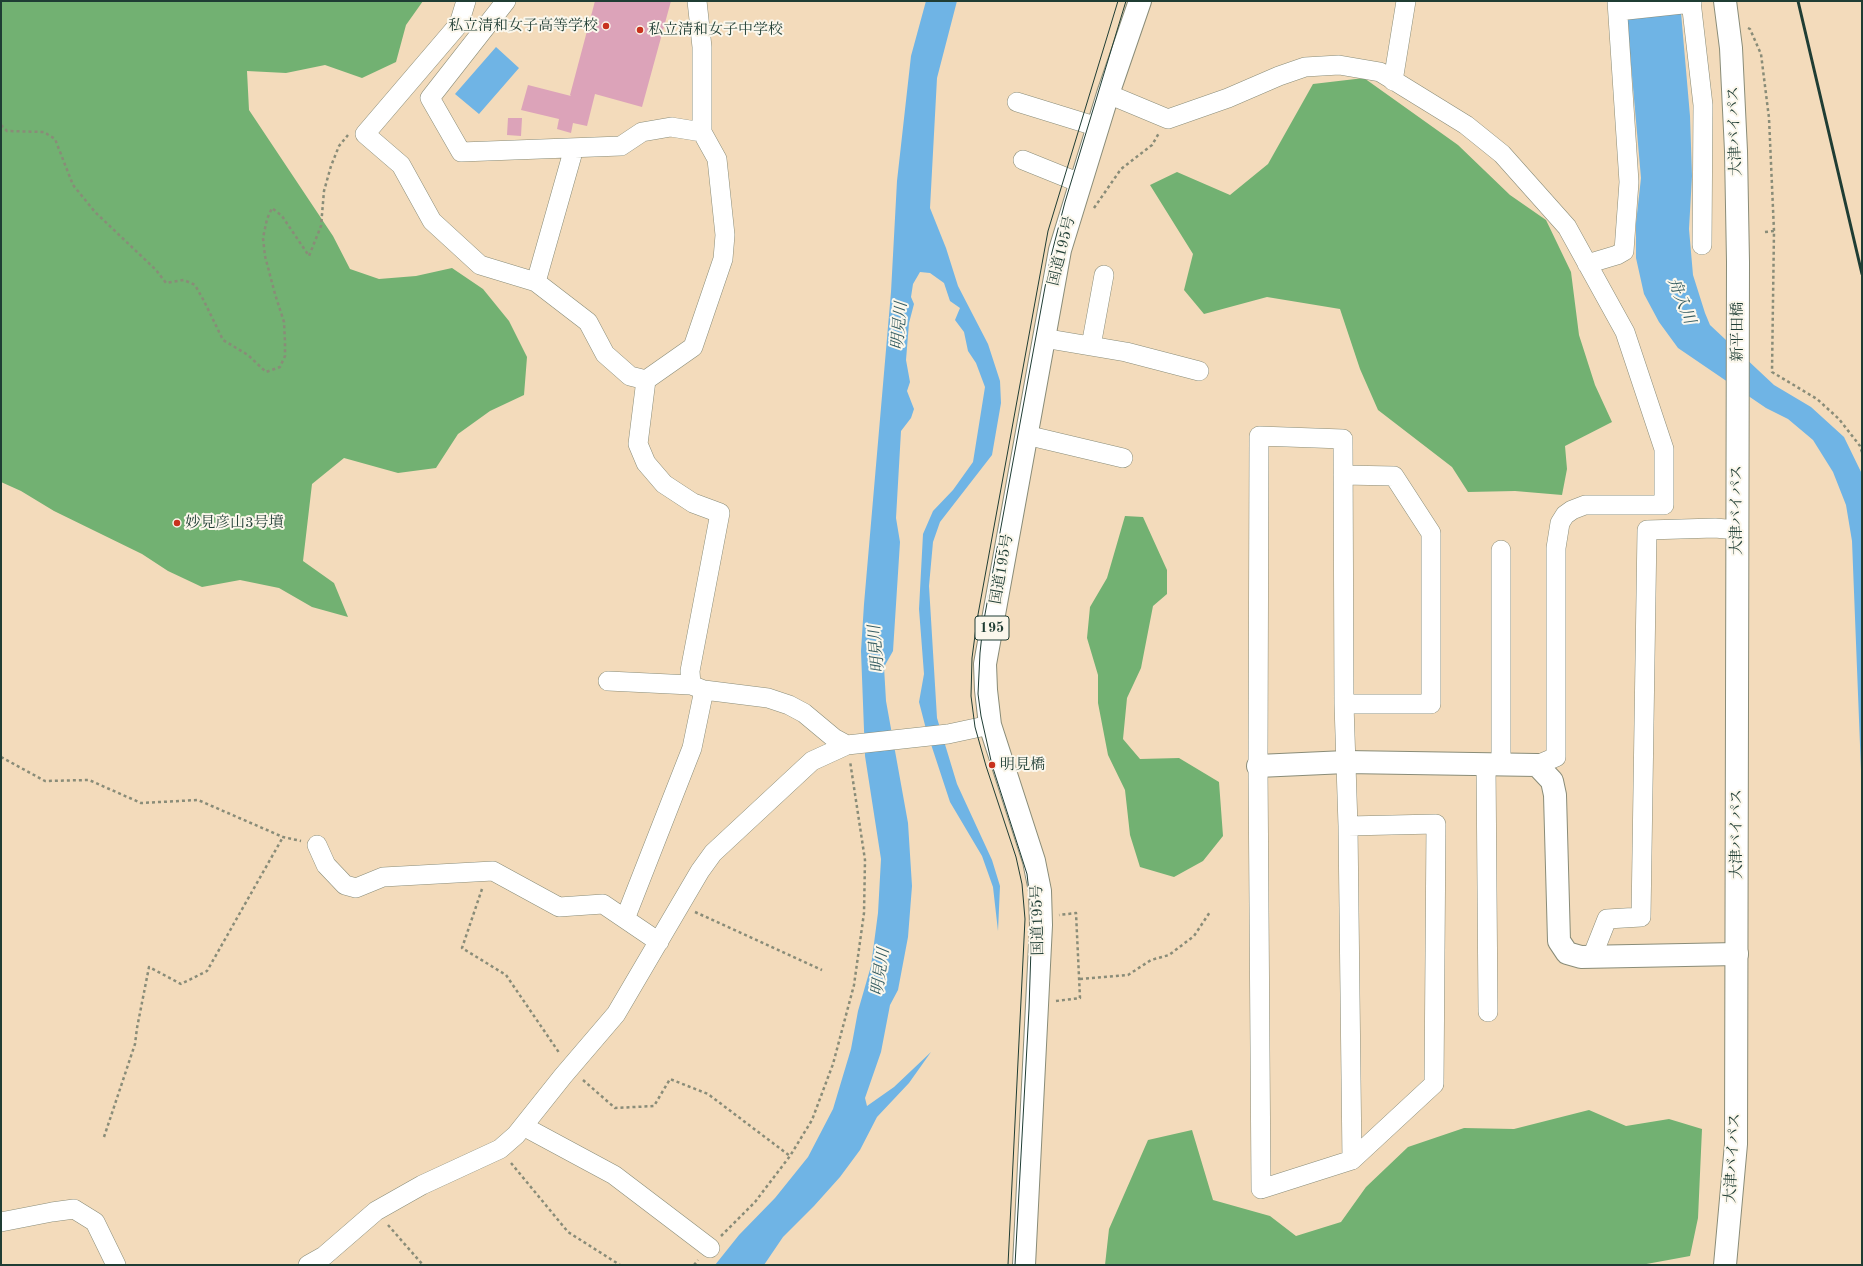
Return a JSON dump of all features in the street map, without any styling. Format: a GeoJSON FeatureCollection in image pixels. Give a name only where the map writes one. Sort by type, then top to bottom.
{"type":"FeatureCollection","features":[{"type":"Feature","properties":{"kind":"main road","name":"国道195号"},"geometry":{"type":"LineString","coordinates":[[1024,1265],[1041,917],[1040,892],[1034,861],[990,725],[985,664],[1060,250],[1108,94],[1140,1]]}},
{"type":"Feature","properties":{"kind":"main road","name":"大津バイパス"},"geometry":{"type":"LineString","coordinates":[[1726,8],[1731,48],[1736,143],[1738,262]]}},
{"type":"Feature","properties":{"kind":"main road","name":"新平田橋"},"geometry":{"type":"LineString","coordinates":[[1737,403],[1738,262]]}},
{"type":"Feature","properties":{"kind":"main road","name":"大津バイパス"},"geometry":{"type":"LineString","coordinates":[[1725,1265],[1736,1144],[1737,403]]}},
{"type":"Feature","properties":{"kind":"main road"},"geometry":{"type":"LineString","coordinates":[[1258,766],[1346,762],[1537,765],[1552,781],[1555,796],[1559,941],[1567,953],[1581,957],[1737,954]]}},
{"type":"Feature","properties":{"kind":"street"},"geometry":{"type":"LineString","coordinates":[[466,1],[459,24],[365,134],[401,165],[432,221],[480,266],[536,282],[588,322],[605,354],[630,376],[646,380]]}},
{"type":"Feature","properties":{"kind":"street"},"geometry":{"type":"LineString","coordinates":[[506,1],[430,98],[461,152],[621,146],[642,132],[670,127],[702,132]]}},
{"type":"Feature","properties":{"kind":"street"},"geometry":{"type":"LineString","coordinates":[[625,919],[692,748],[697,687],[690,671],[720,513],[693,503],[664,484],[646,463],[638,444],[646,380],[694,347],[723,259],[725,235],[717,160],[702,132],[702,47],[697,1]]}},
{"type":"Feature","properties":{"kind":"street"},"geometry":{"type":"LineString","coordinates":[[1394,81],[1406,1]]}},
{"type":"Feature","properties":{"kind":"street"},"geometry":{"type":"LineString","coordinates":[[1587,264],[1617,256],[1624,251],[1629,182],[1620,7],[1688,2],[1702,104],[1702,245]]}},
{"type":"Feature","properties":{"kind":"street"},"geometry":{"type":"LineString","coordinates":[[1108,94],[1168,119],[1228,98],[1279,76],[1305,67],[1339,65],[1380,72],[1466,125],[1502,154],[1567,227],[1626,332],[1664,449],[1664,505],[1585,505],[1572,510],[1565,515],[1560,523],[1556,548],[1556,757],[1537,765]]}},
{"type":"Feature","properties":{"kind":"street"},"geometry":{"type":"LineString","coordinates":[[1017,102],[1098,127]]}},
{"type":"Feature","properties":{"kind":"street"},"geometry":{"type":"LineString","coordinates":[[536,282],[574,148]]}},
{"type":"Feature","properties":{"kind":"street"},"geometry":{"type":"LineString","coordinates":[[1023,160],[1080,183]]}},
{"type":"Feature","properties":{"kind":"street"},"geometry":{"type":"LineString","coordinates":[[1091,346],[1104,275]]}},
{"type":"Feature","properties":{"kind":"street"},"geometry":{"type":"LineString","coordinates":[[1043,338],[1126,352],[1199,371]]}},
{"type":"Feature","properties":{"kind":"street"},"geometry":{"type":"LineString","coordinates":[[1026,435],[1122,458]]}},
{"type":"Feature","properties":{"kind":"street"},"geometry":{"type":"LineString","coordinates":[[1348,826],[1436,824],[1434,1084],[1352,1160],[1261,1189],[1258,766],[1260,436],[1343,439],[1344,704],[1348,826],[1352,1160]]}},
{"type":"Feature","properties":{"kind":"street"},"geometry":{"type":"LineString","coordinates":[[1344,475],[1394,476],[1430,533],[1431,704],[1344,704]]}},
{"type":"Feature","properties":{"kind":"street"},"geometry":{"type":"LineString","coordinates":[[1592,957],[1607,919],[1641,917],[1647,530],[1715,528],[1737,530]]}},
{"type":"Feature","properties":{"kind":"street"},"geometry":{"type":"LineString","coordinates":[[1488,1012],[1493,764],[1501,550]]}},
{"type":"Feature","properties":{"kind":"street"},"geometry":{"type":"LineString","coordinates":[[608,681],[697,687],[768,698],[789,704],[804,713],[834,738],[853,744]]}},
{"type":"Feature","properties":{"kind":"street"},"geometry":{"type":"LineString","coordinates":[[308,1265],[324,1256],[376,1211],[422,1185],[500,1149],[523,1126],[616,1014],[700,871],[713,853],[812,761],[853,744],[948,734],[990,725]]}},
{"type":"Feature","properties":{"kind":"street"},"geometry":{"type":"LineString","coordinates":[[317,845],[326,866],[345,886],[356,888],[383,877],[493,871],[560,907],[603,904],[659,942]]}},
{"type":"Feature","properties":{"kind":"street"},"geometry":{"type":"LineString","coordinates":[[523,1126],[614,1175],[710,1248]]}},
{"type":"Feature","properties":{"kind":"street"},"geometry":{"type":"LineString","coordinates":[[1,1222],[74,1209],[95,1222],[116,1265]]}},
{"type":"Feature","properties":{"kind":"path"},"geometry":{"type":"LineString","coordinates":[[1726,8],[1750,30],[1761,54],[1769,118],[1774,231],[1772,372],[1817,399],[1840,419],[1860,446],[1862,452]]}},
{"type":"Feature","properties":{"kind":"path"},"geometry":{"type":"LineString","coordinates":[[1090,215],[1121,170],[1152,145],[1168,119]]}},
{"type":"Feature","properties":{"kind":"path"},"geometry":{"type":"LineString","coordinates":[[1,125],[7,131],[44,132],[55,139],[73,185],[95,212],[156,270],[166,283],[184,280],[194,284],[223,340],[248,355],[266,372],[280,367],[285,356],[286,342],[284,322],[274,294],[265,256],[263,238],[267,220],[272,208],[282,216],[310,256],[322,226],[324,191],[331,166],[339,146],[348,135],[365,134]]}},
{"type":"Feature","properties":{"kind":"path"},"geometry":{"type":"LineString","coordinates":[[1765,232],[1774,231]]}},
{"type":"Feature","properties":{"kind":"path"},"geometry":{"type":"LineString","coordinates":[[694,1265],[755,1202],[790,1156],[812,1120],[833,1064],[854,985],[864,913],[865,860],[854,784],[853,744]]}},
{"type":"Feature","properties":{"kind":"path"},"geometry":{"type":"LineString","coordinates":[[1,757],[45,781],[89,780],[141,802],[198,800],[283,837],[317,845]]}},
{"type":"Feature","properties":{"kind":"path"},"geometry":{"type":"LineString","coordinates":[[104,1137],[136,1044],[137,1028],[149,967],[181,984],[207,972],[283,837]]}},
{"type":"Feature","properties":{"kind":"path"},"geometry":{"type":"LineString","coordinates":[[678,909],[694,912],[822,970]]}},
{"type":"Feature","properties":{"kind":"path"},"geometry":{"type":"LineString","coordinates":[[1080,979],[1128,975],[1151,960],[1169,955],[1194,936],[1210,912]]}},
{"type":"Feature","properties":{"kind":"path"},"geometry":{"type":"LineString","coordinates":[[1037,1004],[1080,998],[1076,913],[1041,917]]}},
{"type":"Feature","properties":{"kind":"path"},"geometry":{"type":"LineString","coordinates":[[500,1149],[568,1232],[620,1265]]}},
{"type":"Feature","properties":{"kind":"path"},"geometry":{"type":"LineString","coordinates":[[376,1211],[423,1265]]}},
{"type":"Feature","properties":{"kind":"green space"},"geometry":{"type":"Polygon","coordinates":[[[1,1],[423,1],[406,25],[396,62],[362,78],[325,65],[286,73],[247,71],[249,110],[333,236],[350,269],[379,279],[416,276],[452,268],[483,289],[509,321],[527,357],[524,395],[490,411],[458,434],[436,468],[398,473],[344,458],[312,484],[303,561],[334,583],[348,617],[312,607],[279,588],[240,580],[202,587],[168,571],[142,554],[54,511],[21,491],[1,482],[1,1]]]}},
{"type":"Feature","properties":{"kind":"green space"},"geometry":{"type":"Polygon","coordinates":[[[1364,78],[1458,145],[1510,195],[1546,220],[1571,272],[1579,335],[1595,385],[1612,422],[1565,446],[1567,469],[1562,495],[1515,491],[1468,492],[1452,467],[1378,410],[1360,369],[1340,309],[1267,297],[1204,314],[1184,290],[1193,254],[1150,185],[1177,172],[1230,195],[1268,164],[1313,84],[1364,78]]]}},
{"type":"Feature","properties":{"kind":"green space"},"geometry":{"type":"Polygon","coordinates":[[[1125,516],[1143,517],[1167,570],[1167,594],[1153,606],[1141,668],[1127,698],[1123,739],[1140,759],[1179,758],[1219,782],[1223,836],[1203,861],[1174,877],[1140,867],[1130,835],[1125,790],[1108,755],[1098,703],[1098,675],[1087,638],[1090,607],[1107,578],[1125,516]]]}},
{"type":"Feature","properties":{"kind":"green space"},"geometry":{"type":"Polygon","coordinates":[[[1589,1110],[1626,1126],[1669,1119],[1702,1129],[1698,1218],[1690,1256],[1641,1265],[1105,1265],[1109,1229],[1148,1140],[1192,1130],[1213,1200],[1270,1216],[1296,1236],[1341,1222],[1366,1187],[1408,1147],[1464,1128],[1514,1129],[1589,1110]]]}},
{"type":"Feature","properties":{"kind":"water","name":"明見川"},"geometry":{"type":"Polygon","coordinates":[[[926,1],[957,1],[937,78],[930,208],[946,248],[958,286],[988,344],[1000,381],[1001,403],[992,455],[940,522],[933,542],[929,586],[937,718],[957,784],[992,860],[1000,886],[998,931],[993,887],[982,856],[950,802],[926,729],[919,702],[924,674],[919,609],[923,534],[933,511],[953,490],[973,462],[985,387],[976,363],[968,351],[964,332],[955,320],[960,308],[950,301],[944,283],[930,273],[920,272],[913,284],[911,297],[914,304],[909,323],[906,360],[910,382],[907,391],[914,409],[911,418],[901,431],[896,518],[900,542],[893,651],[884,667],[886,701],[908,823],[912,886],[908,937],[898,990],[890,1005],[881,1052],[865,1098],[867,1106],[894,1087],[931,1052],[909,1083],[877,1117],[860,1150],[840,1177],[783,1237],[764,1265],[715,1265],[739,1235],[775,1198],[808,1157],[833,1109],[851,1049],[858,1011],[871,966],[878,913],[881,859],[865,756],[861,651],[891,292],[897,181],[911,56],[926,1]]]}},
{"type":"Feature","properties":{"kind":"water","name":"舟入川"},"geometry":{"type":"Polygon","coordinates":[[[1624,1],[1680,1],[1690,116],[1692,176],[1689,229],[1693,275],[1710,325],[1774,385],[1811,407],[1844,437],[1862,474],[1862,796],[1852,541],[1846,505],[1833,472],[1813,440],[1788,419],[1766,408],[1678,348],[1659,322],[1644,294],[1636,258],[1636,223],[1641,178],[1628,30],[1624,1]]]}},
{"type":"Feature","properties":{"kind":"water"},"geometry":{"type":"Polygon","coordinates":[[[496,47],[519,68],[479,114],[455,94],[496,47]]]}},
{"type":"Feature","properties":{"kind":"building"},"geometry":{"type":"Polygon","coordinates":[[[595,1],[671,1],[642,107],[595,94],[587,126],[573,123],[571,133],[557,129],[559,119],[521,110],[528,85],[571,96],[570,95],[595,1]]]}},
{"type":"Feature","properties":{"kind":"building"},"geometry":{"type":"Polygon","coordinates":[[[508,118],[522,118],[521,136],[507,135],[508,118]]]}},
{"type":"Feature","properties":{"kind":"tram line"},"geometry":{"type":"LineString","coordinates":[[1008,1265],[1025,919],[1022,884],[1016,857],[986,766],[975,727],[971,696],[972,658],[977,620],[1048,231],[1118,1]]}},
{"type":"Feature","properties":{"kind":"tram line"},"geometry":{"type":"LineString","coordinates":[[1015,1265],[1029,1009],[1032,918],[1027,874],[992,765],[981,716],[978,694],[980,653],[983,625],[1050,260],[1065,202],[1126,1]]}},
{"type":"Feature","properties":{"kind":"railway"},"geometry":{"type":"LineString","coordinates":[[1798,1],[1862,274]]}},
{"type":"Feature","properties":{"kind":"place","name":"私立清和女子高等学校"},"geometry":{"type":"Point","coordinates":[606,26]}},
{"type":"Feature","properties":{"kind":"place","name":"私立清和女子中学校"},"geometry":{"type":"Point","coordinates":[640,30]}},
{"type":"Feature","properties":{"kind":"place","name":"妙見彦山3号墳"},"geometry":{"type":"Point","coordinates":[177,523]}},
{"type":"Feature","properties":{"kind":"place","name":"明見橋"},"geometry":{"type":"Point","coordinates":[992,765]}}]}
